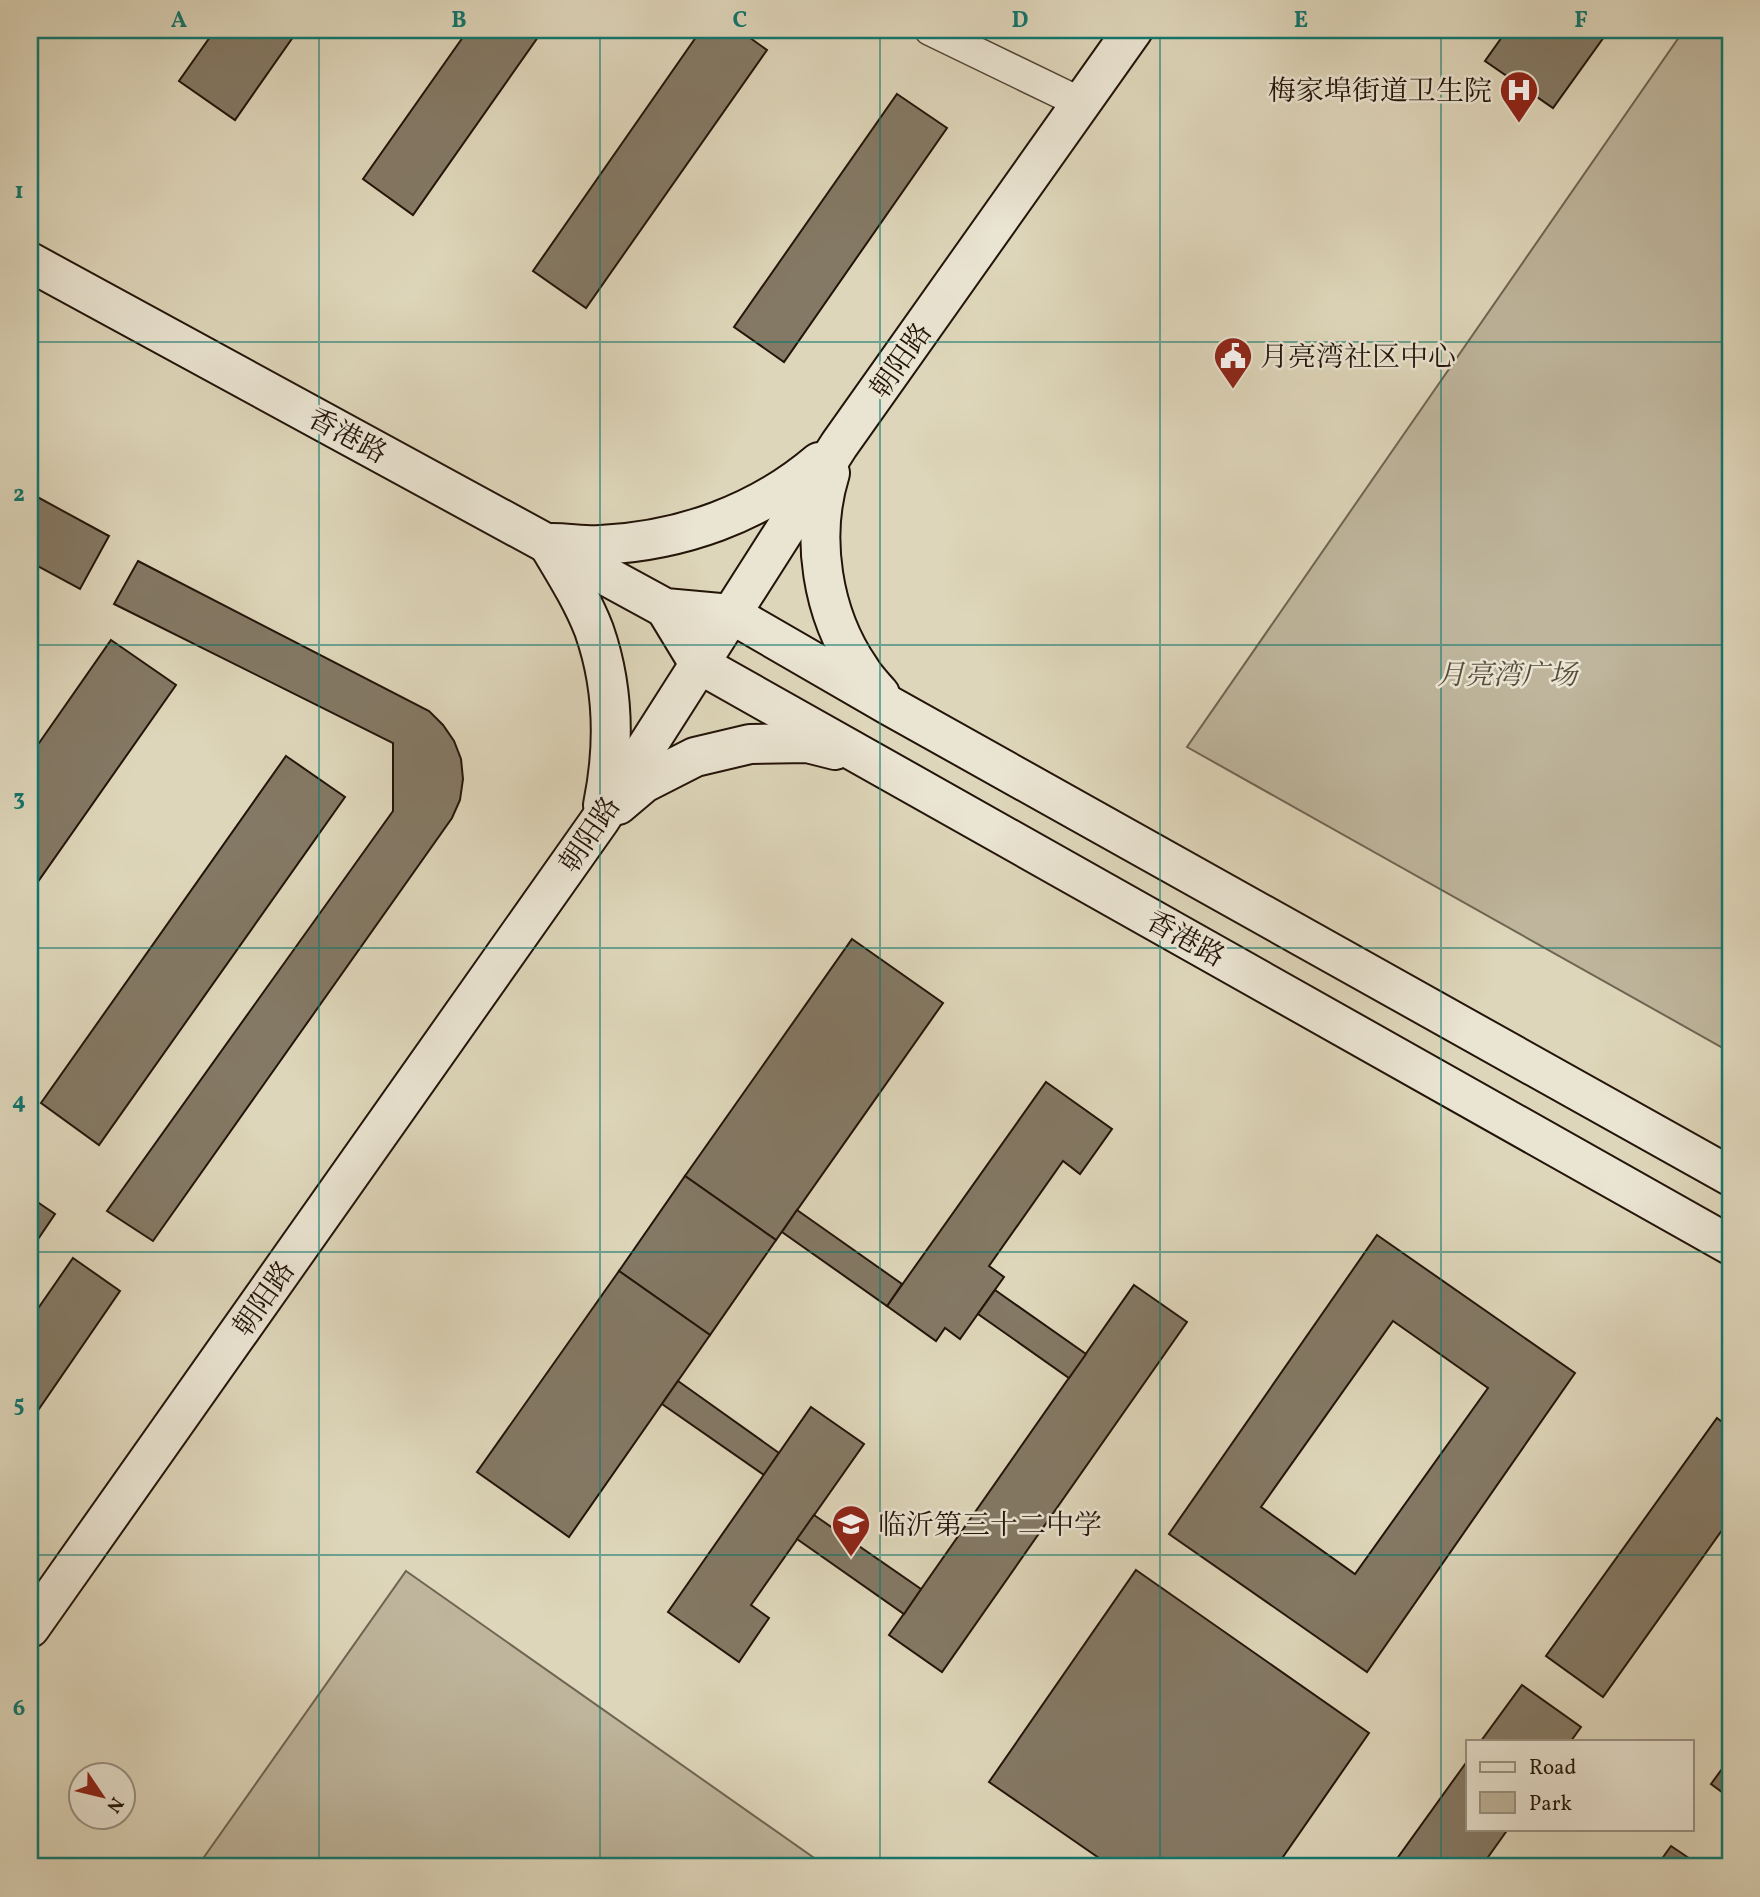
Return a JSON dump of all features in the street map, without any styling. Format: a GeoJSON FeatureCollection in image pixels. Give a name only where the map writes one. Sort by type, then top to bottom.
{"type":"FeatureCollection","features":[{"type":"Feature","properties":{"kind":"main road","name":"朝阳路"},"geometry":{"type":"LineString","coordinates":[[30,1628],[600,820],[839,445],[1133,30]]}},
{"type":"Feature","properties":{"kind":"main road","name":"香港路"},"geometry":{"type":"LineString","coordinates":[[30,262],[665,608],[731,614],[890,706],[1730,1176]]}},
{"type":"Feature","properties":{"kind":"main road"},"geometry":{"type":"LineString","coordinates":[[546,542],[613,544],[652,540],[704,527],[753,507],[799,479],[839,445]]}},
{"type":"Feature","properties":{"kind":"main road"},"geometry":{"type":"LineString","coordinates":[[839,445],[825,490],[820,537],[824,584],[838,629],[860,670],[890,706]]}},
{"type":"Feature","properties":{"kind":"main road"},"geometry":{"type":"LineString","coordinates":[[546,542],[573,586],[593,629],[606,676],[612,724],[610,773],[600,820]]}},
{"type":"Feature","properties":{"kind":"main road","name":"香港路"},"geometry":{"type":"LineString","coordinates":[[665,608],[699,664],[1730,1245]]}},
{"type":"Feature","properties":{"kind":"main road"},"geometry":{"type":"LineString","coordinates":[[600,820],[644,783],[695,757],[750,744],[807,743],[862,756]]}},
{"type":"Feature","properties":{"kind":"street"},"geometry":{"type":"LineString","coordinates":[[930,30],[1081,103]]}},
{"type":"Feature","properties":{"kind":"green space","name":"月亮湾广场"},"geometry":{"type":"Polygon","coordinates":[[[1684,30],[1730,30],[1730,1052],[1187,747],[1684,30]]]}},
{"type":"Feature","properties":{"kind":"green space"},"geometry":{"type":"Polygon","coordinates":[[[406,1571],[827,1867],[197,1867],[406,1571]]]}},
{"type":"Feature","properties":{"kind":"building"},"geometry":{"type":"Polygon","coordinates":[[[215,30],[298,30],[235,120],[179,81],[215,30]]]}},
{"type":"Feature","properties":{"kind":"building"},"geometry":{"type":"Polygon","coordinates":[[[468,30],[543,30],[413,215],[363,179],[468,30]]]}},
{"type":"Feature","properties":{"kind":"building"},"geometry":{"type":"Polygon","coordinates":[[[701,30],[739,30],[767,50],[586,308],[533,271],[701,30]]]}},
{"type":"Feature","properties":{"kind":"building"},"geometry":{"type":"Polygon","coordinates":[[[1507,30],[1609,30],[1553,108],[1485,61],[1507,30]]]}},
{"type":"Feature","properties":{"kind":"building"},"geometry":{"type":"Polygon","coordinates":[[[897,94],[947,128],[784,362],[734,327],[897,94]]]}},
{"type":"Feature","properties":{"kind":"building"},"geometry":{"type":"Polygon","coordinates":[[[30,493],[109,536],[80,589],[30,562],[30,493]]]}},
{"type":"Feature","properties":{"kind":"building"},"geometry":{"type":"Polygon","coordinates":[[[138,561],[429,711],[454,741],[461,759],[463,779],[460,800],[452,818],[153,1241],[107,1211],[393,811],[393,743],[114,604],[138,561]]]}},
{"type":"Feature","properties":{"kind":"building"},"geometry":{"type":"Polygon","coordinates":[[[111,640],[176,685],[30,893],[30,756],[111,640]]]}},
{"type":"Feature","properties":{"kind":"building"},"geometry":{"type":"Polygon","coordinates":[[[286,756],[345,797],[99,1145],[41,1103],[286,756]]]}},
{"type":"Feature","properties":{"kind":"building"},"geometry":{"type":"Polygon","coordinates":[[[852,939],[943,1003],[776,1240],[685,1176],[852,939]]]}},
{"type":"Feature","properties":{"kind":"building"},"geometry":{"type":"Polygon","coordinates":[[[1046,1082],[1112,1129],[1080,1174],[1063,1161],[989,1266],[1004,1277],[960,1339],[945,1328],[936,1341],[887,1306],[1046,1082]]]}},
{"type":"Feature","properties":{"kind":"building"},"geometry":{"type":"Polygon","coordinates":[[[685,1176],[776,1240],[710,1335],[619,1271],[685,1176]]]}},
{"type":"Feature","properties":{"kind":"building"},"geometry":{"type":"Polygon","coordinates":[[[30,1197],[55,1214],[30,1251],[30,1197]]]}},
{"type":"Feature","properties":{"kind":"building"},"geometry":{"type":"Polygon","coordinates":[[[797,1210],[902,1284],[887,1306],[782,1232],[797,1210]]]}},
{"type":"Feature","properties":{"kind":"building"},"geometry":{"type":"Polygon","coordinates":[[[1377,1235],[1575,1373],[1367,1672],[1169,1534],[1377,1235]],[[1393,1321],[1261,1507],[1355,1574],[1488,1388],[1393,1321]]]}},
{"type":"Feature","properties":{"kind":"building"},"geometry":{"type":"Polygon","coordinates":[[[73,1258],[120,1291],[30,1422],[30,1320],[73,1258]]]}},
{"type":"Feature","properties":{"kind":"building"},"geometry":{"type":"Polygon","coordinates":[[[619,1271],[710,1335],[569,1537],[477,1472],[619,1271]]]}},
{"type":"Feature","properties":{"kind":"building"},"geometry":{"type":"Polygon","coordinates":[[[1134,1285],[1187,1322],[942,1672],[889,1635],[1134,1285]]]}},
{"type":"Feature","properties":{"kind":"building"},"geometry":{"type":"Polygon","coordinates":[[[995,1290],[1086,1354],[1069,1378],[978,1314],[995,1290]]]}},
{"type":"Feature","properties":{"kind":"building"},"geometry":{"type":"Polygon","coordinates":[[[678,1381],[779,1453],[764,1475],[662,1404],[678,1381]]]}},
{"type":"Feature","properties":{"kind":"building"},"geometry":{"type":"Polygon","coordinates":[[[811,1407],[864,1444],[751,1605],[769,1618],[739,1662],[668,1612],[811,1407]]]}},
{"type":"Feature","properties":{"kind":"building"},"geometry":{"type":"Polygon","coordinates":[[[1717,1418],[1730,1428],[1730,1519],[1603,1697],[1546,1656],[1717,1418]]]}},
{"type":"Feature","properties":{"kind":"building"},"geometry":{"type":"Polygon","coordinates":[[[814,1515],[921,1589],[904,1614],[797,1539],[814,1515]]]}},
{"type":"Feature","properties":{"kind":"building"},"geometry":{"type":"Polygon","coordinates":[[[1136,1570],[1369,1733],[1276,1867],[1112,1867],[989,1782],[1136,1570]]]}},
{"type":"Feature","properties":{"kind":"building"},"geometry":{"type":"Polygon","coordinates":[[[1522,1685],[1581,1727],[1572,1740],[1482,1740],[1522,1685]]]}},
{"type":"Feature","properties":{"kind":"building"},"geometry":{"type":"Polygon","coordinates":[[[1730,1758],[1730,1798],[1711,1784],[1730,1758]]]}},
{"type":"Feature","properties":{"kind":"building"},"geometry":{"type":"Polygon","coordinates":[[[1466,1763],[1466,1830],[1507,1830],[1481,1867],[1391,1867],[1466,1763]]]}},
{"type":"Feature","properties":{"kind":"building"},"geometry":{"type":"Polygon","coordinates":[[[1671,1846],[1702,1867],[1656,1867],[1671,1846]]]}},
{"type":"Feature","properties":{"kind":"place","name":"梅家埠街道卫生院"},"geometry":{"type":"Point","coordinates":[1519,124]}},
{"type":"Feature","properties":{"kind":"place","name":"月亮湾社区中心"},"geometry":{"type":"Point","coordinates":[1233,390]}},
{"type":"Feature","properties":{"kind":"place","name":"临沂第三十二中学"},"geometry":{"type":"Point","coordinates":[851,1558]}}]}
